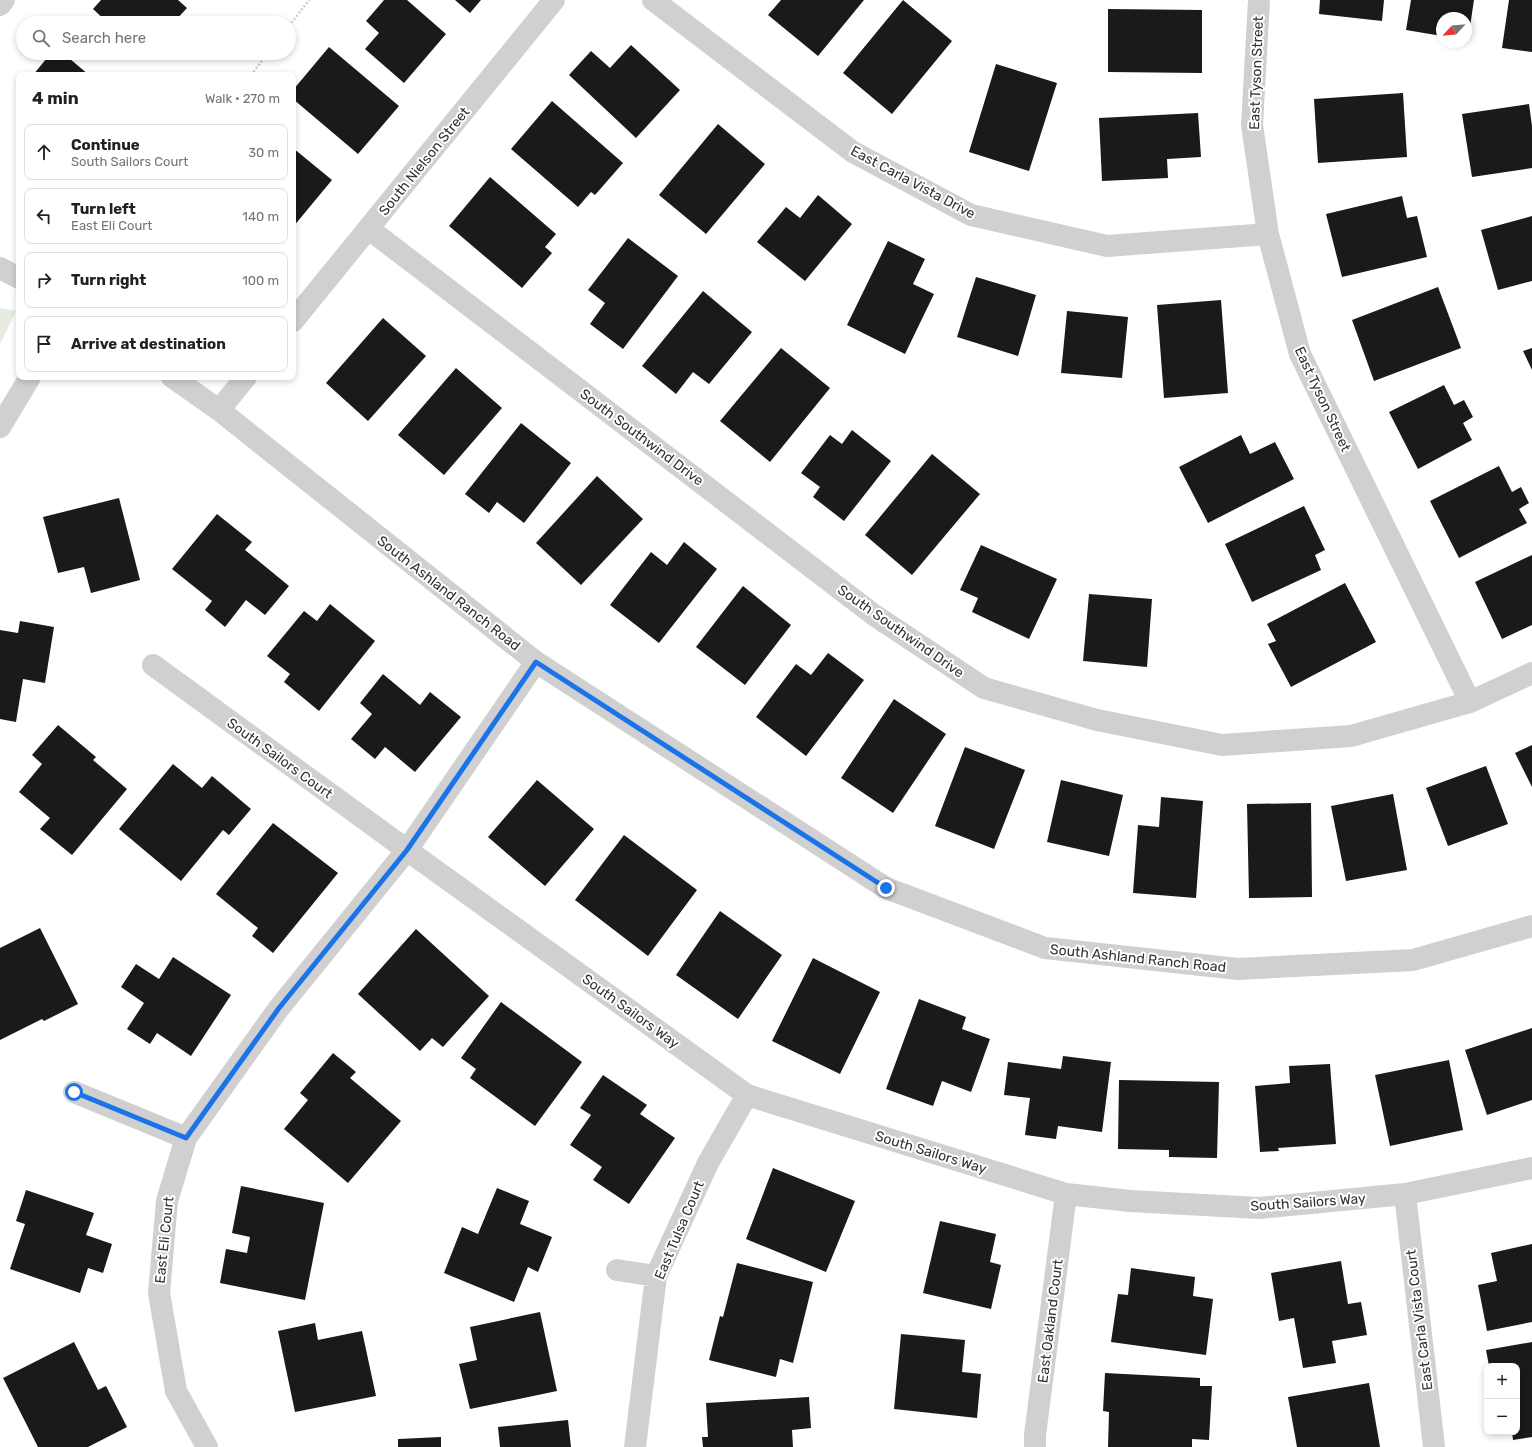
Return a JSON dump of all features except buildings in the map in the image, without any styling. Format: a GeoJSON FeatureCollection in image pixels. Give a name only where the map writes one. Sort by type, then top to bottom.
{"type":"FeatureCollection","features":[{"type":"Feature","properties":{"kind":"street"},"geometry":{"type":"LineString","coordinates":[[0,5],[4,0]]}},
{"type":"Feature","properties":{"kind":"street","name":"South Nielson Street"},"geometry":{"type":"LineString","coordinates":[[296,317],[554,0]]}},
{"type":"Feature","properties":{"kind":"street","name":"East Carla Vista Drive"},"geometry":{"type":"LineString","coordinates":[[653,0],[853,152],[971,215],[1107,246],[1268,234]]}},
{"type":"Feature","properties":{"kind":"street","name":"East Tyson Street"},"geometry":{"type":"LineString","coordinates":[[1259,0],[1252,125],[1268,234],[1300,354],[1470,702]]}},
{"type":"Feature","properties":{"kind":"street","name":"South Southwind Drive"},"geometry":{"type":"LineString","coordinates":[[369,229],[874,615],[984,688],[1097,720],[1222,745],[1351,736],[1470,702],[1532,673]]}},
{"type":"Feature","properties":{"kind":"street"},"geometry":{"type":"LineString","coordinates":[[0,268],[16,276]]}},
{"type":"Feature","properties":{"kind":"street"},"geometry":{"type":"LineString","coordinates":[[0,427],[28,380]]}},
{"type":"Feature","properties":{"kind":"street","name":"South Ashland Ranch Road"},"geometry":{"type":"LineString","coordinates":[[176,380],[219,410],[536,662],[886,888],[1045,948],[1238,969],[1412,960],[1532,926]]}},
{"type":"Feature","properties":{"kind":"street"},"geometry":{"type":"LineString","coordinates":[[219,410],[244,380]]}},
{"type":"Feature","properties":{"kind":"street","name":"East Eli Court"},"geometry":{"type":"LineString","coordinates":[[207,1447],[176,1391],[159,1293],[167,1201],[186,1138],[279,1008],[407,850],[536,662]]}},
{"type":"Feature","properties":{"kind":"street","name":"South Sailors Court"},"geometry":{"type":"LineString","coordinates":[[153,665],[407,850]]}},
{"type":"Feature","properties":{"kind":"street","name":"South Sailors Way"},"geometry":{"type":"LineString","coordinates":[[407,850],[747,1095],[1066,1194],[1130,1201],[1259,1208],[1404,1194],[1532,1168]]}},
{"type":"Feature","properties":{"kind":"street"},"geometry":{"type":"LineString","coordinates":[[74,1092],[186,1138]]}},
{"type":"Feature","properties":{"kind":"street","name":"East Tulsa Court"},"geometry":{"type":"LineString","coordinates":[[635,1447],[656,1276],[708,1163],[747,1095]]}},
{"type":"Feature","properties":{"kind":"street","name":"East Oakland Court"},"geometry":{"type":"LineString","coordinates":[[1035,1447],[1035,1435],[1066,1194]]}},
{"type":"Feature","properties":{"kind":"street","name":"East Carla Vista Court"},"geometry":{"type":"LineString","coordinates":[[1404,1194],[1434,1447]]}},
{"type":"Feature","properties":{"kind":"street"},"geometry":{"type":"LineString","coordinates":[[617,1270],[656,1276]]}},
{"type":"Feature","properties":{"kind":"path"},"geometry":{"type":"LineString","coordinates":[[296,17],[309,0]]}},
{"type":"Feature","properties":{"kind":"path"},"geometry":{"type":"LineString","coordinates":[[253,72],[263,60]]}},
{"type":"Feature","properties":{"kind":"shaded area"},"geometry":{"type":"Polygon","coordinates":[[[0,308],[16,311],[0,344],[0,308]]]}},
{"type":"Feature","properties":{"kind":"route"},"geometry":{"type":"LineString","coordinates":[[74,1092],[186,1138],[279,1008],[407,850],[536,662],[886,888]]}}]}
